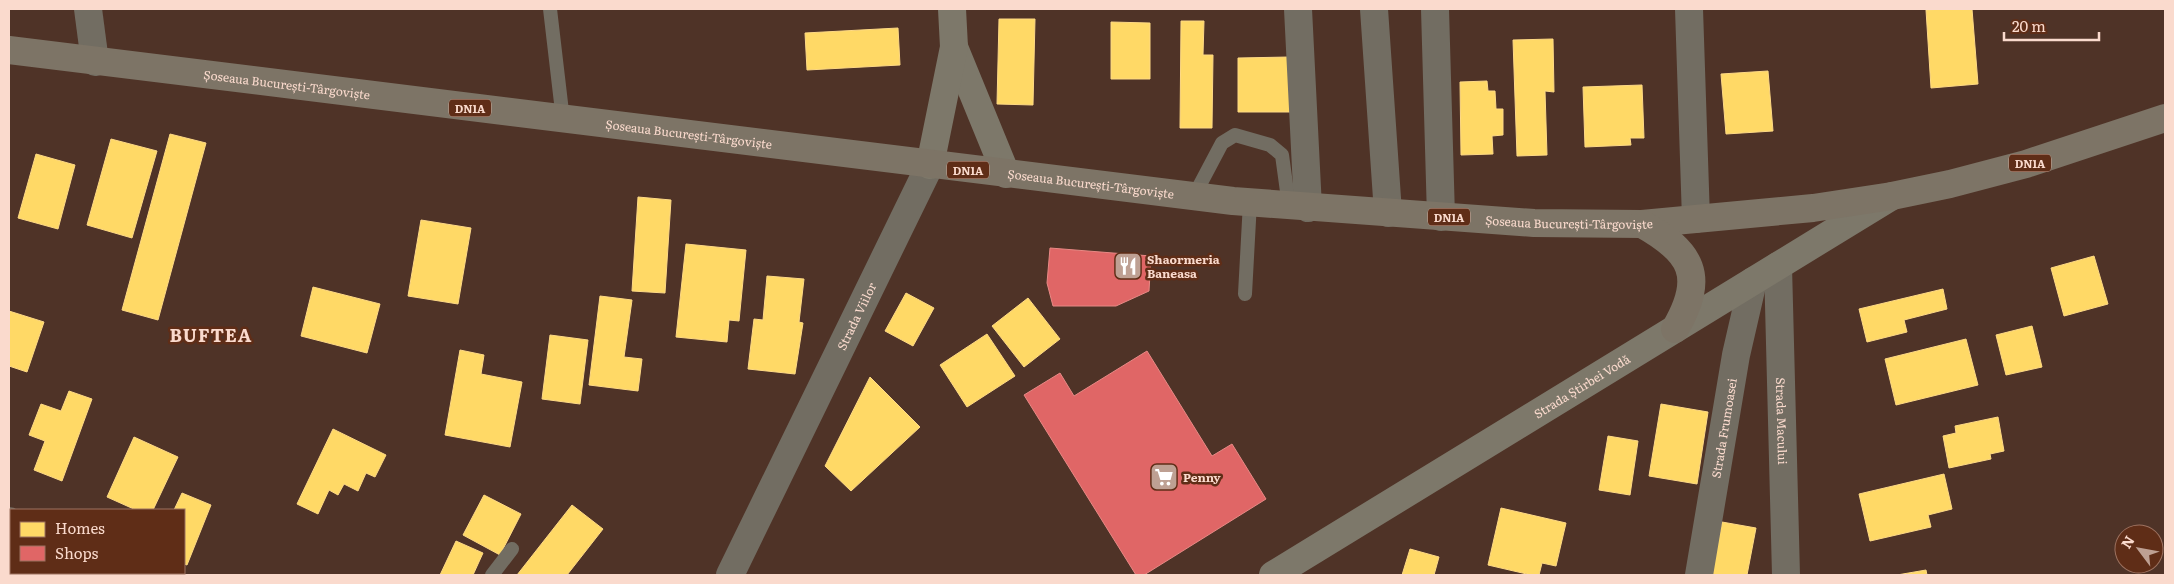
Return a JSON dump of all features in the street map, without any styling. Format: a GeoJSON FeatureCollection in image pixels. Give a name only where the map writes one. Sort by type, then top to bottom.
{"type":"FeatureCollection","features":[{"type":"Feature","properties":{"kind":"main road","name":"Strada Viilor"},"geometry":{"type":"LineString","coordinates":[[930,165],[954,47],[952,9]]}},
{"type":"Feature","properties":{"kind":"main road","name":"Strada Viilor"},"geometry":{"type":"LineString","coordinates":[[954,47],[1006,174]]}},
{"type":"Feature","properties":{"kind":"main road","name":"Șoseaua București-Târgoviște"},"geometry":{"type":"LineString","coordinates":[[9,50],[563,120],[1194,196],[1298,207],[1534,223],[1642,224],[1813,208],[1892,196],[1950,184],[2026,164],[2165,118]]}},
{"type":"Feature","properties":{"kind":"main road","name":"Strada Știrbei Vodă"},"geometry":{"type":"LineString","coordinates":[[1273,575],[1892,196]]}},
{"type":"Feature","properties":{"kind":"main road"},"geometry":{"type":"LineString","coordinates":[[1642,224],[1678,248],[1690,266],[1692,290],[1686,311],[1676,328]]}},
{"type":"Feature","properties":{"kind":"street"},"geometry":{"type":"LineString","coordinates":[[88,9],[95,62]]}},
{"type":"Feature","properties":{"kind":"street"},"geometry":{"type":"LineString","coordinates":[[1298,9],[1298,207]]}},
{"type":"Feature","properties":{"kind":"street"},"geometry":{"type":"LineString","coordinates":[[1374,9],[1388,213]]}},
{"type":"Feature","properties":{"kind":"street"},"geometry":{"type":"LineString","coordinates":[[1435,9],[1441,216]]}},
{"type":"Feature","properties":{"kind":"street"},"geometry":{"type":"LineString","coordinates":[[1689,9],[1696,218]]}},
{"type":"Feature","properties":{"kind":"street","name":"Strada Viilor"},"geometry":{"type":"LineString","coordinates":[[730,575],[930,165]]}},
{"type":"Feature","properties":{"kind":"street","name":"Strada Macului"},"geometry":{"type":"LineString","coordinates":[[1778,266],[1786,575]]}},
{"type":"Feature","properties":{"kind":"street","name":"Strada Frumoasei"},"geometry":{"type":"LineString","coordinates":[[1699,575],[1736,355],[1753,281]]}},
{"type":"Feature","properties":{"kind":"lane"},"geometry":{"type":"LineString","coordinates":[[550,9],[563,120]]}},
{"type":"Feature","properties":{"kind":"lane"},"geometry":{"type":"LineString","coordinates":[[1194,196],[1222,143],[1235,135],[1270,145],[1282,155],[1298,207]]}},
{"type":"Feature","properties":{"kind":"lane"},"geometry":{"type":"LineString","coordinates":[[1245,294],[1250,202]]}},
{"type":"Feature","properties":{"kind":"lane"},"geometry":{"type":"LineString","coordinates":[[492,575],[512,549]]}},
{"type":"Feature","properties":{"kind":"building: Homes"},"geometry":{"type":"Polygon","coordinates":[[[1972,9],[1978,84],[1931,88],[1926,10],[1972,9]]]}},
{"type":"Feature","properties":{"kind":"building: Homes"},"geometry":{"type":"Polygon","coordinates":[[[999,19],[1035,19],[1033,105],[997,104],[999,19]]]}},
{"type":"Feature","properties":{"kind":"building: Homes"},"geometry":{"type":"Polygon","coordinates":[[[1181,21],[1204,21],[1203,55],[1213,55],[1212,128],[1180,128],[1181,21]]]}},
{"type":"Feature","properties":{"kind":"building: Homes"},"geometry":{"type":"Polygon","coordinates":[[[1111,22],[1150,23],[1150,79],[1111,79],[1111,22]]]}},
{"type":"Feature","properties":{"kind":"building: Homes"},"geometry":{"type":"Polygon","coordinates":[[[898,28],[900,65],[807,70],[805,33],[898,28]]]}},
{"type":"Feature","properties":{"kind":"building: Homes"},"geometry":{"type":"Polygon","coordinates":[[[1553,39],[1554,92],[1545,91],[1547,155],[1517,156],[1513,40],[1553,39]]]}},
{"type":"Feature","properties":{"kind":"building: Homes"},"geometry":{"type":"Polygon","coordinates":[[[1289,57],[1290,112],[1238,112],[1238,58],[1289,57]]]}},
{"type":"Feature","properties":{"kind":"building: Homes"},"geometry":{"type":"Polygon","coordinates":[[[1768,71],[1773,131],[1726,134],[1721,74],[1768,71]]]}},
{"type":"Feature","properties":{"kind":"building: Homes"},"geometry":{"type":"Polygon","coordinates":[[[1487,81],[1488,91],[1495,91],[1496,109],[1503,109],[1503,135],[1492,136],[1493,154],[1461,155],[1460,82],[1487,81]]]}},
{"type":"Feature","properties":{"kind":"building: Homes"},"geometry":{"type":"Polygon","coordinates":[[[1642,85],[1644,138],[1630,138],[1631,145],[1585,147],[1583,87],[1642,85]]]}},
{"type":"Feature","properties":{"kind":"building: Homes"},"geometry":{"type":"Polygon","coordinates":[[[170,134],[206,143],[158,320],[122,310],[170,134]]]}},
{"type":"Feature","properties":{"kind":"building: Homes"},"geometry":{"type":"Polygon","coordinates":[[[111,139],[157,151],[132,238],[87,225],[111,139]]]}},
{"type":"Feature","properties":{"kind":"building: Homes"},"geometry":{"type":"Polygon","coordinates":[[[36,154],[75,165],[58,229],[18,218],[36,154]]]}},
{"type":"Feature","properties":{"kind":"building: Homes"},"geometry":{"type":"Polygon","coordinates":[[[638,197],[671,200],[665,293],[632,291],[638,197]]]}},
{"type":"Feature","properties":{"kind":"building: Homes"},"geometry":{"type":"Polygon","coordinates":[[[421,220],[471,228],[458,304],[408,296],[421,220]]]}},
{"type":"Feature","properties":{"kind":"building: Homes"},"geometry":{"type":"Polygon","coordinates":[[[686,244],[746,250],[739,321],[729,320],[727,342],[676,337],[686,244]]]}},
{"type":"Feature","properties":{"kind":"building: Homes"},"geometry":{"type":"Polygon","coordinates":[[[2094,256],[2108,304],[2064,316],[2051,268],[2094,256]]]}},
{"type":"Feature","properties":{"kind":"building: Homes"},"geometry":{"type":"Polygon","coordinates":[[[767,276],[804,279],[799,322],[803,323],[795,374],[748,369],[754,319],[763,320],[767,276]]]}},
{"type":"Feature","properties":{"kind":"building: Homes"},"geometry":{"type":"Polygon","coordinates":[[[313,287],[380,304],[367,353],[301,336],[313,287]]]}},
{"type":"Feature","properties":{"kind":"building: Homes"},"geometry":{"type":"Polygon","coordinates":[[[1943,289],[1947,309],[1904,320],[1907,332],[1867,342],[1859,309],[1943,289]]]}},
{"type":"Feature","properties":{"kind":"building: Homes"},"geometry":{"type":"Polygon","coordinates":[[[906,293],[934,308],[913,346],[885,331],[906,293]]]}},
{"type":"Feature","properties":{"kind":"building: Homes"},"geometry":{"type":"Polygon","coordinates":[[[600,296],[632,300],[624,357],[642,359],[638,391],[589,385],[600,296]]]}},
{"type":"Feature","properties":{"kind":"building: Homes"},"geometry":{"type":"Polygon","coordinates":[[[1028,298],[1060,339],[1024,367],[992,326],[1028,298]]]}},
{"type":"Feature","properties":{"kind":"building: Homes"},"geometry":{"type":"Polygon","coordinates":[[[9,311],[44,322],[27,372],[9,366],[9,311]]]}},
{"type":"Feature","properties":{"kind":"building: Homes"},"geometry":{"type":"Polygon","coordinates":[[[2032,326],[2042,367],[2006,375],[1996,335],[2032,326]]]}},
{"type":"Feature","properties":{"kind":"building: Homes"},"geometry":{"type":"Polygon","coordinates":[[[987,334],[1015,376],[967,407],[940,365],[987,334]]]}},
{"type":"Feature","properties":{"kind":"building: Homes"},"geometry":{"type":"Polygon","coordinates":[[[550,335],[588,340],[580,404],[542,399],[550,335]]]}},
{"type":"Feature","properties":{"kind":"building: Homes"},"geometry":{"type":"Polygon","coordinates":[[[1966,339],[1978,385],[1896,405],[1885,359],[1966,339]]]}},
{"type":"Feature","properties":{"kind":"building: Homes"},"geometry":{"type":"Polygon","coordinates":[[[460,350],[484,355],[481,374],[522,382],[510,447],[445,435],[460,350]]]}},
{"type":"Feature","properties":{"kind":"building: Homes"},"geometry":{"type":"Polygon","coordinates":[[[870,377],[920,427],[851,491],[825,466],[870,377]]]}},
{"type":"Feature","properties":{"kind":"building: Homes"},"geometry":{"type":"Polygon","coordinates":[[[69,391],[92,399],[62,481],[34,470],[45,441],[29,435],[41,404],[61,411],[69,391]]]}},
{"type":"Feature","properties":{"kind":"building: Homes"},"geometry":{"type":"Polygon","coordinates":[[[1661,404],[1708,412],[1697,484],[1649,476],[1661,404]]]}},
{"type":"Feature","properties":{"kind":"building: Homes"},"geometry":{"type":"Polygon","coordinates":[[[1998,417],[2004,451],[1990,454],[1991,459],[1949,468],[1943,436],[1956,433],[1955,426],[1998,417]]]}},
{"type":"Feature","properties":{"kind":"building: Homes"},"geometry":{"type":"Polygon","coordinates":[[[333,429],[386,455],[375,477],[366,473],[358,491],[344,484],[338,495],[329,490],[318,514],[297,504],[333,429]]]}},
{"type":"Feature","properties":{"kind":"building: Homes"},"geometry":{"type":"Polygon","coordinates":[[[1608,436],[1638,441],[1630,495],[1599,490],[1608,436]]]}},
{"type":"Feature","properties":{"kind":"building: Homes"},"geometry":{"type":"Polygon","coordinates":[[[134,437],[178,457],[153,509],[134,509],[107,497],[134,437]]]}},
{"type":"Feature","properties":{"kind":"building: Homes"},"geometry":{"type":"Polygon","coordinates":[[[1944,474],[1952,509],[1928,515],[1931,527],[1870,541],[1859,494],[1944,474]]]}},
{"type":"Feature","properties":{"kind":"building: Homes"},"geometry":{"type":"Polygon","coordinates":[[[182,493],[211,505],[187,565],[185,564],[185,509],[174,509],[182,493]]]}},
{"type":"Feature","properties":{"kind":"building: Homes"},"geometry":{"type":"Polygon","coordinates":[[[484,495],[521,514],[500,555],[463,535],[484,495]]]}},
{"type":"Feature","properties":{"kind":"building: Homes"},"geometry":{"type":"Polygon","coordinates":[[[572,505],[603,529],[567,575],[517,575],[572,505]]]}},
{"type":"Feature","properties":{"kind":"building: Homes"},"geometry":{"type":"Polygon","coordinates":[[[1501,508],[1566,523],[1556,566],[1542,563],[1539,575],[1531,575],[1488,565],[1501,508]]]}},
{"type":"Feature","properties":{"kind":"building: Homes"},"geometry":{"type":"Polygon","coordinates":[[[1722,522],[1756,528],[1747,575],[1712,575],[1722,522]]]}},
{"type":"Feature","properties":{"kind":"building: Homes"},"geometry":{"type":"Polygon","coordinates":[[[456,541],[483,553],[473,575],[440,575],[456,541]]]}},
{"type":"Feature","properties":{"kind":"building: Homes"},"geometry":{"type":"Polygon","coordinates":[[[1410,549],[1439,557],[1434,575],[1402,575],[1410,549]]]}},
{"type":"Feature","properties":{"kind":"building: Homes"},"geometry":{"type":"Polygon","coordinates":[[[1926,570],[1927,575],[1897,575],[1926,570]]]}},
{"type":"Feature","properties":{"kind":"building: Shops"},"geometry":{"type":"Polygon","coordinates":[[[1050,248],[1151,256],[1149,291],[1116,306],[1053,306],[1047,283],[1050,248]]]}},
{"type":"Feature","properties":{"kind":"building: Shops","name":"Penny"},"geometry":{"type":"Polygon","coordinates":[[[1147,351],[1212,456],[1232,444],[1266,499],[1144,575],[1136,575],[1024,395],[1060,373],[1074,396],[1147,351]]]}},
{"type":"Feature","properties":{"kind":"place","name":"Shaormeria Baneasa"},"geometry":{"type":"Point","coordinates":[1128,266]}},
{"type":"Feature","properties":{"kind":"place","name":"Penny"},"geometry":{"type":"Point","coordinates":[1164,477]}},
{"type":"Feature","properties":{"kind":"district","name":"BUFTEA"},"geometry":{"type":"Point","coordinates":[211,334]}}]}
